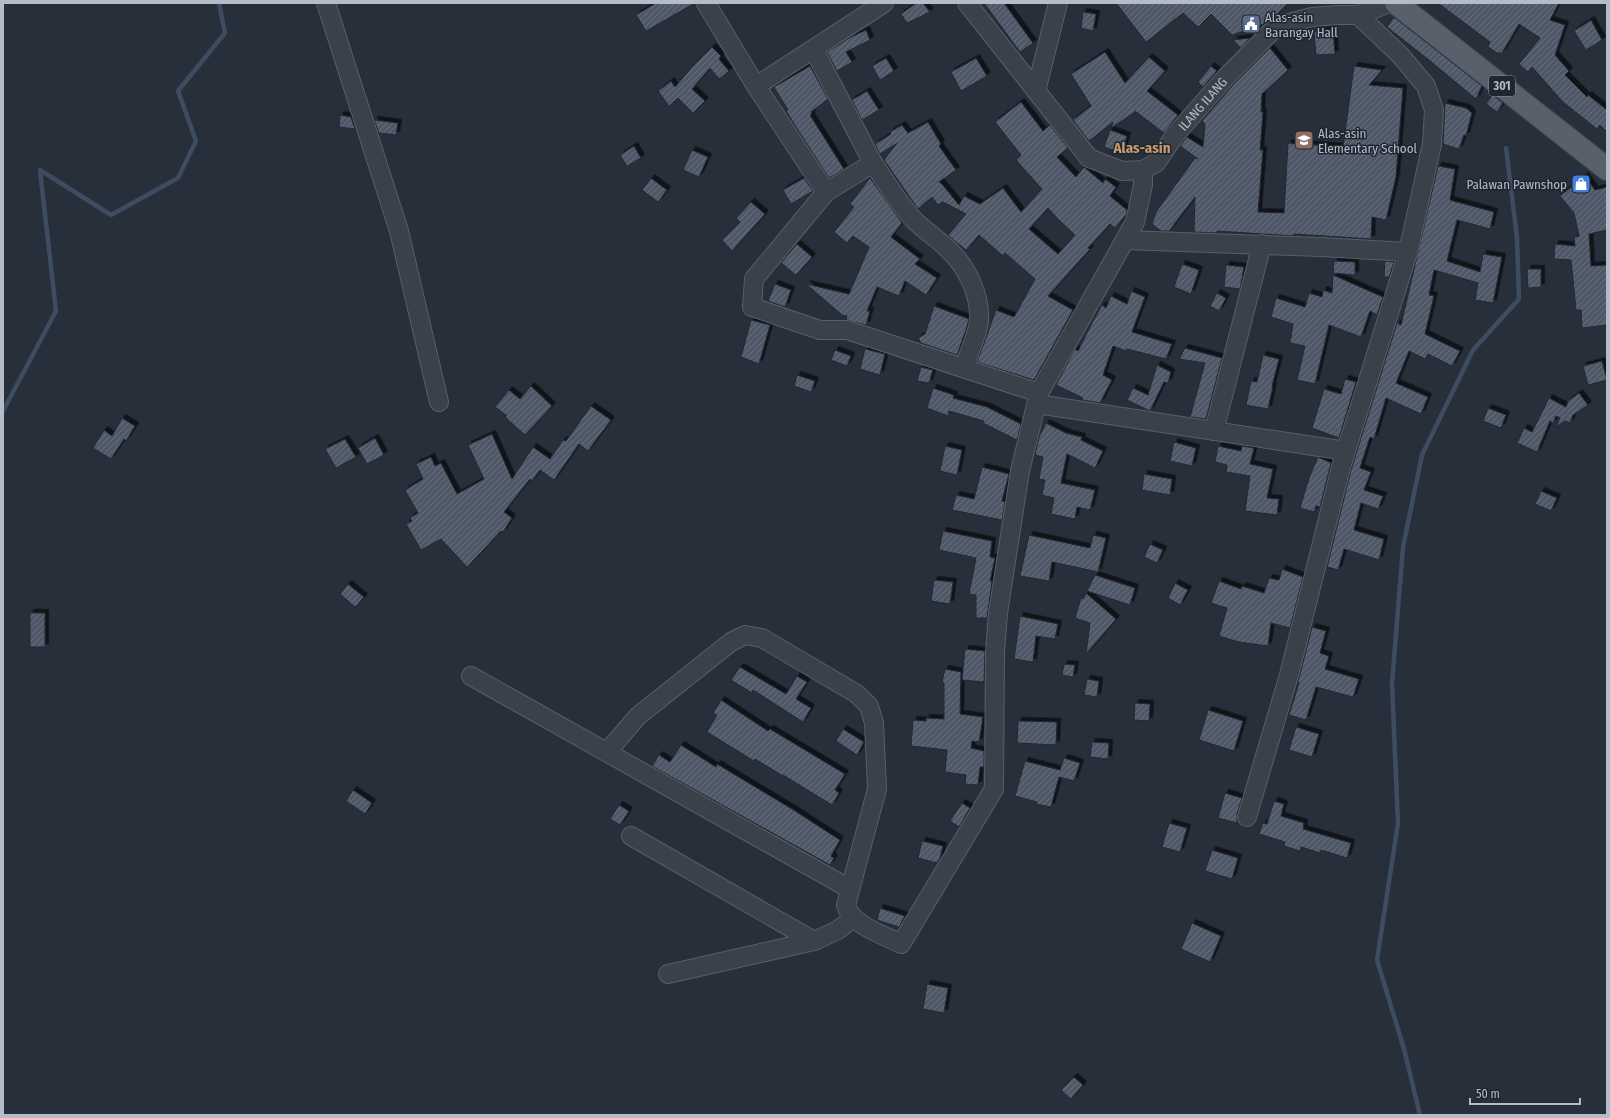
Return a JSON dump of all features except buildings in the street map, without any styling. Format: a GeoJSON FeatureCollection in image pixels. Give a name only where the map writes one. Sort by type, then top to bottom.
{"type":"FeatureCollection","features":[{"type":"Feature","properties":{"kind":"main road","name":"301"},"geometry":{"type":"LineString","coordinates":[[1401,5],[1607,169]]}},
{"type":"Feature","properties":{"kind":"street"},"geometry":{"type":"LineString","coordinates":[[326,3],[398,231],[439,402]]}},
{"type":"Feature","properties":{"kind":"street"},"geometry":{"type":"LineString","coordinates":[[706,3],[756,86],[826,192]]}},
{"type":"Feature","properties":{"kind":"street"},"geometry":{"type":"LineString","coordinates":[[756,86],[814,50],[884,3]]}},
{"type":"Feature","properties":{"kind":"street"},"geometry":{"type":"LineString","coordinates":[[607,752],[638,716],[731,642],[745,635],[762,638],[857,694],[869,706],[874,723],[877,788],[846,905],[847,912],[860,923],[901,944],[994,789],[998,613],[1020,471],[1038,399],[1135,222],[1143,185],[1143,170],[1122,171],[1089,158],[967,3]]}},
{"type":"Feature","properties":{"kind":"street"},"geometry":{"type":"LineString","coordinates":[[1036,91],[1058,3]]}},
{"type":"Feature","properties":{"kind":"street","name":"ILANG ILANG"},"geometry":{"type":"LineString","coordinates":[[1143,170],[1156,163],[1175,135],[1226,77],[1277,26],[1312,17],[1358,15],[1401,5]]}},
{"type":"Feature","properties":{"kind":"street"},"geometry":{"type":"LineString","coordinates":[[1247,817],[1289,675],[1346,451],[1408,252],[1432,144],[1434,110],[1426,86],[1401,56],[1358,15]]}},
{"type":"Feature","properties":{"kind":"street"},"geometry":{"type":"LineString","coordinates":[[814,50],[873,163],[905,210],[915,221],[949,249],[960,262],[975,291],[979,322],[964,368]]}},
{"type":"Feature","properties":{"kind":"street"},"geometry":{"type":"LineString","coordinates":[[873,163],[826,192],[754,279],[752,307],[820,330],[847,330],[964,368],[1038,399],[1214,431],[1346,451]]}},
{"type":"Feature","properties":{"kind":"street"},"geometry":{"type":"LineString","coordinates":[[1126,240],[1262,244],[1408,252]]}},
{"type":"Feature","properties":{"kind":"street"},"geometry":{"type":"LineString","coordinates":[[1214,431],[1262,244]]}},
{"type":"Feature","properties":{"kind":"street"},"geometry":{"type":"LineString","coordinates":[[471,676],[850,889]]}},
{"type":"Feature","properties":{"kind":"street"},"geometry":{"type":"LineString","coordinates":[[631,836],[814,941]]}},
{"type":"Feature","properties":{"kind":"street"},"geometry":{"type":"LineString","coordinates":[[668,974],[814,941],[838,930],[853,918]]}},
{"type":"Feature","properties":{"kind":"waterway"},"geometry":{"type":"LineString","coordinates":[[3,411],[56,311],[40,170],[111,215],[178,178],[196,141],[178,91],[225,33],[219,3]]}},
{"type":"Feature","properties":{"kind":"waterway"},"geometry":{"type":"LineString","coordinates":[[1420,1115],[1404,1049],[1377,960],[1398,823],[1392,684],[1403,547],[1422,455],[1473,350],[1519,299],[1517,238],[1506,148]]}},
{"type":"Feature","properties":{"kind":"place","name":"Alas-asin Barangay Hall"},"geometry":{"type":"Point","coordinates":[1251,24]}},
{"type":"Feature","properties":{"kind":"place","name":"Alas-asin Elementary School"},"geometry":{"type":"Point","coordinates":[1304,140]}},
{"type":"Feature","properties":{"kind":"place","name":"Palawan Pawnshop"},"geometry":{"type":"Point","coordinates":[1581,184]}},
{"type":"Feature","properties":{"kind":"district","name":"Alas-asin"},"geometry":{"type":"Point","coordinates":[1142,148]}}]}
